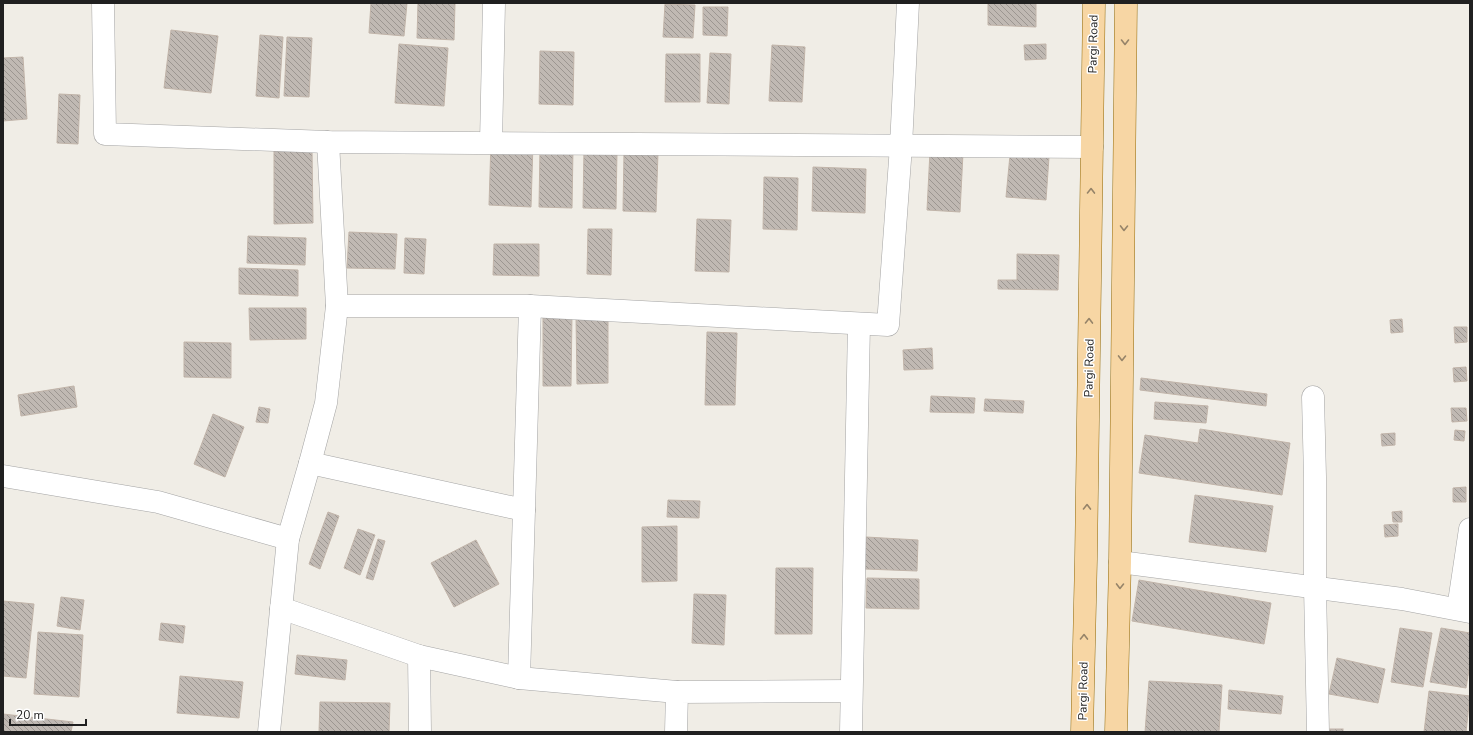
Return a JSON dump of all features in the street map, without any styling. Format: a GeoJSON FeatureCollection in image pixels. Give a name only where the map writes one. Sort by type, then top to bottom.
{"type":"FeatureCollection","features":[{"type":"Feature","properties":{"kind":"main road","name":"Pargi Road"},"geometry":{"type":"LineString","coordinates":[[1082,732],[1094,3]]}},
{"type":"Feature","properties":{"kind":"main road"},"geometry":{"type":"LineString","coordinates":[[1116,732],[1120,562],[1126,3]]}},
{"type":"Feature","properties":{"kind":"main road"},"geometry":{"type":"LineString","coordinates":[[1090,298],[1123,299]]}},
{"type":"Feature","properties":{"kind":"street"},"geometry":{"type":"LineString","coordinates":[[103,3],[105,134],[328,142],[1092,147]]}},
{"type":"Feature","properties":{"kind":"street"},"geometry":{"type":"LineString","coordinates":[[491,142],[494,3]]}},
{"type":"Feature","properties":{"kind":"street"},"geometry":{"type":"LineString","coordinates":[[336,306],[530,306],[888,325],[901,146],[908,3]]}},
{"type":"Feature","properties":{"kind":"street"},"geometry":{"type":"LineString","coordinates":[[268,732],[288,539],[326,403],[336,306],[328,142]]}},
{"type":"Feature","properties":{"kind":"street"},"geometry":{"type":"LineString","coordinates":[[519,678],[530,306]]}},
{"type":"Feature","properties":{"kind":"street"},"geometry":{"type":"LineString","coordinates":[[851,732],[859,324]]}},
{"type":"Feature","properties":{"kind":"street"},"geometry":{"type":"LineString","coordinates":[[1313,397],[1315,477],[1314,587],[1318,732]]}},
{"type":"Feature","properties":{"kind":"street"},"geometry":{"type":"LineString","coordinates":[[310,463],[524,510]]}},
{"type":"Feature","properties":{"kind":"street"},"geometry":{"type":"LineString","coordinates":[[3,476],[158,502],[288,539]]}},
{"type":"Feature","properties":{"kind":"street"},"geometry":{"type":"LineString","coordinates":[[1120,562],[1402,599],[1464,610],[1470,529]]}},
{"type":"Feature","properties":{"kind":"street"},"geometry":{"type":"LineString","coordinates":[[281,608],[419,656],[519,678],[677,692],[851,691]]}},
{"type":"Feature","properties":{"kind":"street"},"geometry":{"type":"LineString","coordinates":[[419,656],[420,732]]}},
{"type":"Feature","properties":{"kind":"street"},"geometry":{"type":"LineString","coordinates":[[676,732],[677,692]]}},
{"type":"Feature","properties":{"kind":"building"},"geometry":{"type":"Polygon","coordinates":[[[371,3],[407,3],[404,36],[369,33],[371,3]]]}},
{"type":"Feature","properties":{"kind":"building"},"geometry":{"type":"Polygon","coordinates":[[[418,3],[455,3],[454,40],[417,38],[418,3]]]}},
{"type":"Feature","properties":{"kind":"building"},"geometry":{"type":"Polygon","coordinates":[[[988,3],[1036,3],[1036,27],[988,25],[988,3]]]}},
{"type":"Feature","properties":{"kind":"building"},"geometry":{"type":"Polygon","coordinates":[[[665,4],[695,5],[693,38],[663,37],[665,4]]]}},
{"type":"Feature","properties":{"kind":"building"},"geometry":{"type":"Polygon","coordinates":[[[703,7],[728,7],[727,36],[703,35],[703,7]]]}},
{"type":"Feature","properties":{"kind":"building"},"geometry":{"type":"Polygon","coordinates":[[[171,30],[218,36],[211,93],[164,88],[171,30]]]}},
{"type":"Feature","properties":{"kind":"building"},"geometry":{"type":"Polygon","coordinates":[[[260,35],[283,37],[279,98],[256,96],[260,35]]]}},
{"type":"Feature","properties":{"kind":"building"},"geometry":{"type":"Polygon","coordinates":[[[287,37],[312,38],[309,97],[284,96],[287,37]]]}},
{"type":"Feature","properties":{"kind":"building"},"geometry":{"type":"Polygon","coordinates":[[[399,44],[448,48],[444,106],[395,103],[399,44]]]}},
{"type":"Feature","properties":{"kind":"building"},"geometry":{"type":"Polygon","coordinates":[[[1046,44],[1046,59],[1025,60],[1024,45],[1046,44]]]}},
{"type":"Feature","properties":{"kind":"building"},"geometry":{"type":"Polygon","coordinates":[[[772,45],[805,47],[802,102],[769,101],[772,45]]]}},
{"type":"Feature","properties":{"kind":"building"},"geometry":{"type":"Polygon","coordinates":[[[540,51],[574,52],[573,105],[539,104],[540,51]]]}},
{"type":"Feature","properties":{"kind":"building"},"geometry":{"type":"Polygon","coordinates":[[[710,53],[731,54],[729,104],[707,103],[710,53]]]}},
{"type":"Feature","properties":{"kind":"building"},"geometry":{"type":"Polygon","coordinates":[[[666,54],[700,54],[700,102],[665,102],[666,54]]]}},
{"type":"Feature","properties":{"kind":"building"},"geometry":{"type":"Polygon","coordinates":[[[23,57],[27,119],[3,121],[3,58],[23,57]]]}},
{"type":"Feature","properties":{"kind":"building"},"geometry":{"type":"Polygon","coordinates":[[[59,94],[80,95],[78,144],[57,143],[59,94]]]}},
{"type":"Feature","properties":{"kind":"building"},"geometry":{"type":"Polygon","coordinates":[[[491,142],[533,143],[531,207],[489,205],[491,142]]]}},
{"type":"Feature","properties":{"kind":"building"},"geometry":{"type":"Polygon","coordinates":[[[540,148],[573,148],[572,208],[539,207],[540,148]]]}},
{"type":"Feature","properties":{"kind":"building"},"geometry":{"type":"Polygon","coordinates":[[[584,149],[617,150],[616,209],[583,208],[584,149]]]}},
{"type":"Feature","properties":{"kind":"building"},"geometry":{"type":"Polygon","coordinates":[[[312,150],[313,223],[274,224],[274,151],[312,150]]]}},
{"type":"Feature","properties":{"kind":"building"},"geometry":{"type":"Polygon","coordinates":[[[930,151],[963,153],[960,212],[927,210],[930,151]]]}},
{"type":"Feature","properties":{"kind":"building"},"geometry":{"type":"Polygon","coordinates":[[[624,152],[658,152],[656,212],[623,211],[624,152]]]}},
{"type":"Feature","properties":{"kind":"building"},"geometry":{"type":"Polygon","coordinates":[[[1010,155],[1049,157],[1046,200],[1006,197],[1010,155]]]}},
{"type":"Feature","properties":{"kind":"building"},"geometry":{"type":"Polygon","coordinates":[[[813,167],[866,169],[865,213],[812,211],[813,167]]]}},
{"type":"Feature","properties":{"kind":"building"},"geometry":{"type":"Polygon","coordinates":[[[764,177],[798,178],[797,230],[763,229],[764,177]]]}},
{"type":"Feature","properties":{"kind":"building"},"geometry":{"type":"Polygon","coordinates":[[[697,219],[731,220],[729,272],[695,271],[697,219]]]}},
{"type":"Feature","properties":{"kind":"building"},"geometry":{"type":"Polygon","coordinates":[[[588,229],[612,229],[611,275],[587,274],[588,229]]]}},
{"type":"Feature","properties":{"kind":"building"},"geometry":{"type":"Polygon","coordinates":[[[349,232],[397,234],[395,269],[347,268],[349,232]]]}},
{"type":"Feature","properties":{"kind":"building"},"geometry":{"type":"Polygon","coordinates":[[[248,236],[306,238],[305,265],[247,263],[248,236]]]}},
{"type":"Feature","properties":{"kind":"building"},"geometry":{"type":"Polygon","coordinates":[[[405,238],[426,239],[424,274],[404,273],[405,238]]]}},
{"type":"Feature","properties":{"kind":"building"},"geometry":{"type":"Polygon","coordinates":[[[494,244],[539,244],[539,276],[493,275],[494,244]]]}},
{"type":"Feature","properties":{"kind":"building"},"geometry":{"type":"Polygon","coordinates":[[[1017,254],[1059,255],[1058,290],[998,289],[998,280],[1017,280],[1017,254]]]}},
{"type":"Feature","properties":{"kind":"building"},"geometry":{"type":"Polygon","coordinates":[[[239,268],[298,270],[298,296],[239,294],[239,268]]]}},
{"type":"Feature","properties":{"kind":"building"},"geometry":{"type":"Polygon","coordinates":[[[249,308],[306,308],[306,339],[250,340],[249,308]]]}},
{"type":"Feature","properties":{"kind":"building"},"geometry":{"type":"Polygon","coordinates":[[[543,313],[572,313],[571,386],[543,386],[543,313]]]}},
{"type":"Feature","properties":{"kind":"building"},"geometry":{"type":"Polygon","coordinates":[[[576,316],[608,316],[608,383],[577,384],[576,316]]]}},
{"type":"Feature","properties":{"kind":"building"},"geometry":{"type":"Polygon","coordinates":[[[1402,319],[1403,332],[1391,333],[1390,320],[1402,319]]]}},
{"type":"Feature","properties":{"kind":"building"},"geometry":{"type":"Polygon","coordinates":[[[1454,327],[1467,327],[1467,342],[1455,343],[1454,327]]]}},
{"type":"Feature","properties":{"kind":"building"},"geometry":{"type":"Polygon","coordinates":[[[707,332],[737,333],[735,405],[705,405],[707,332]]]}},
{"type":"Feature","properties":{"kind":"building"},"geometry":{"type":"Polygon","coordinates":[[[184,342],[231,343],[231,378],[184,377],[184,342]]]}},
{"type":"Feature","properties":{"kind":"building"},"geometry":{"type":"Polygon","coordinates":[[[932,348],[933,369],[904,370],[903,350],[932,348]]]}},
{"type":"Feature","properties":{"kind":"building"},"geometry":{"type":"Polygon","coordinates":[[[1466,367],[1467,381],[1454,382],[1453,368],[1466,367]]]}},
{"type":"Feature","properties":{"kind":"building"},"geometry":{"type":"Polygon","coordinates":[[[1141,378],[1267,394],[1266,406],[1140,390],[1141,378]]]}},
{"type":"Feature","properties":{"kind":"building"},"geometry":{"type":"Polygon","coordinates":[[[74,386],[77,407],[21,416],[18,395],[74,386]]]}},
{"type":"Feature","properties":{"kind":"building"},"geometry":{"type":"Polygon","coordinates":[[[931,396],[975,398],[974,413],[930,412],[931,396]]]}},
{"type":"Feature","properties":{"kind":"building"},"geometry":{"type":"Polygon","coordinates":[[[985,399],[1024,401],[1023,413],[984,411],[985,399]]]}},
{"type":"Feature","properties":{"kind":"building"},"geometry":{"type":"Polygon","coordinates":[[[1155,402],[1208,406],[1206,423],[1154,419],[1155,402]]]}},
{"type":"Feature","properties":{"kind":"building"},"geometry":{"type":"Polygon","coordinates":[[[259,407],[270,409],[268,423],[256,422],[259,407]]]}},
{"type":"Feature","properties":{"kind":"building"},"geometry":{"type":"Polygon","coordinates":[[[1451,408],[1466,408],[1467,421],[1452,422],[1451,408]]]}},
{"type":"Feature","properties":{"kind":"building"},"geometry":{"type":"Polygon","coordinates":[[[213,414],[244,427],[225,477],[194,464],[213,414]]]}},
{"type":"Feature","properties":{"kind":"building"},"geometry":{"type":"Polygon","coordinates":[[[1200,429],[1290,443],[1282,495],[1139,473],[1145,435],[1198,443],[1200,429]]]}},
{"type":"Feature","properties":{"kind":"building"},"geometry":{"type":"Polygon","coordinates":[[[1455,430],[1465,431],[1464,441],[1454,440],[1455,430]]]}},
{"type":"Feature","properties":{"kind":"building"},"geometry":{"type":"Polygon","coordinates":[[[1395,433],[1395,445],[1382,446],[1381,434],[1395,433]]]}},
{"type":"Feature","properties":{"kind":"building"},"geometry":{"type":"Polygon","coordinates":[[[1466,487],[1466,502],[1453,502],[1453,488],[1466,487]]]}},
{"type":"Feature","properties":{"kind":"building"},"geometry":{"type":"Polygon","coordinates":[[[1195,495],[1273,506],[1266,552],[1189,542],[1195,495]]]}},
{"type":"Feature","properties":{"kind":"building"},"geometry":{"type":"Polygon","coordinates":[[[668,500],[700,501],[699,518],[667,517],[668,500]]]}},
{"type":"Feature","properties":{"kind":"building"},"geometry":{"type":"Polygon","coordinates":[[[1402,511],[1402,522],[1393,522],[1392,512],[1402,511]]]}},
{"type":"Feature","properties":{"kind":"building"},"geometry":{"type":"Polygon","coordinates":[[[328,512],[339,516],[320,569],[309,564],[328,512]]]}},
{"type":"Feature","properties":{"kind":"building"},"geometry":{"type":"Polygon","coordinates":[[[1398,524],[1398,536],[1385,537],[1384,525],[1398,524]]]}},
{"type":"Feature","properties":{"kind":"building"},"geometry":{"type":"Polygon","coordinates":[[[677,526],[677,581],[642,582],[642,527],[677,526]]]}},
{"type":"Feature","properties":{"kind":"building"},"geometry":{"type":"Polygon","coordinates":[[[358,529],[375,535],[360,575],[344,568],[358,529]]]}},
{"type":"Feature","properties":{"kind":"building"},"geometry":{"type":"Polygon","coordinates":[[[866,537],[918,540],[917,571],[865,569],[866,537]]]}},
{"type":"Feature","properties":{"kind":"building"},"geometry":{"type":"Polygon","coordinates":[[[378,539],[385,541],[373,580],[366,578],[378,539]]]}},
{"type":"Feature","properties":{"kind":"building"},"geometry":{"type":"Polygon","coordinates":[[[476,540],[499,584],[454,607],[431,563],[476,540]]]}},
{"type":"Feature","properties":{"kind":"building"},"geometry":{"type":"Polygon","coordinates":[[[776,568],[813,568],[812,634],[775,634],[776,568]]]}},
{"type":"Feature","properties":{"kind":"building"},"geometry":{"type":"Polygon","coordinates":[[[867,578],[919,579],[919,609],[866,608],[867,578]]]}},
{"type":"Feature","properties":{"kind":"building"},"geometry":{"type":"Polygon","coordinates":[[[1139,580],[1271,603],[1264,644],[1132,621],[1139,580]]]}},
{"type":"Feature","properties":{"kind":"building"},"geometry":{"type":"Polygon","coordinates":[[[694,594],[726,595],[724,645],[692,643],[694,594]]]}},
{"type":"Feature","properties":{"kind":"building"},"geometry":{"type":"Polygon","coordinates":[[[61,597],[84,600],[80,630],[57,626],[61,597]]]}},
{"type":"Feature","properties":{"kind":"building"},"geometry":{"type":"Polygon","coordinates":[[[3,601],[34,604],[26,678],[3,676],[3,601]]]}},
{"type":"Feature","properties":{"kind":"building"},"geometry":{"type":"Polygon","coordinates":[[[161,623],[185,626],[183,643],[159,640],[161,623]]]}},
{"type":"Feature","properties":{"kind":"building"},"geometry":{"type":"Polygon","coordinates":[[[1400,628],[1432,633],[1423,687],[1391,682],[1400,628]]]}},
{"type":"Feature","properties":{"kind":"building"},"geometry":{"type":"Polygon","coordinates":[[[1441,628],[1470,633],[1470,664],[1466,688],[1430,682],[1441,628]]]}},
{"type":"Feature","properties":{"kind":"building"},"geometry":{"type":"Polygon","coordinates":[[[38,632],[83,635],[79,697],[34,694],[38,632]]]}},
{"type":"Feature","properties":{"kind":"building"},"geometry":{"type":"Polygon","coordinates":[[[297,655],[347,660],[345,680],[295,674],[297,655]]]}},
{"type":"Feature","properties":{"kind":"building"},"geometry":{"type":"Polygon","coordinates":[[[1337,658],[1385,669],[1378,703],[1329,694],[1337,658]]]}},
{"type":"Feature","properties":{"kind":"building"},"geometry":{"type":"Polygon","coordinates":[[[180,676],[243,682],[239,718],[177,713],[180,676]]]}},
{"type":"Feature","properties":{"kind":"building"},"geometry":{"type":"Polygon","coordinates":[[[1149,681],[1222,685],[1219,732],[1145,732],[1149,681]]]}},
{"type":"Feature","properties":{"kind":"building"},"geometry":{"type":"Polygon","coordinates":[[[1229,690],[1283,696],[1281,714],[1228,709],[1229,690]]]}},
{"type":"Feature","properties":{"kind":"building"},"geometry":{"type":"Polygon","coordinates":[[[1429,691],[1470,696],[1466,732],[1424,732],[1429,691]]]}},
{"type":"Feature","properties":{"kind":"building"},"geometry":{"type":"Polygon","coordinates":[[[320,702],[390,703],[389,732],[319,732],[320,702]]]}},
{"type":"Feature","properties":{"kind":"building"},"geometry":{"type":"Polygon","coordinates":[[[3,714],[73,722],[71,732],[3,732],[3,714]]]}},
{"type":"Feature","properties":{"kind":"building"},"geometry":{"type":"Polygon","coordinates":[[[1330,729],[1343,729],[1343,732],[1330,732],[1330,729]]]}}]}
